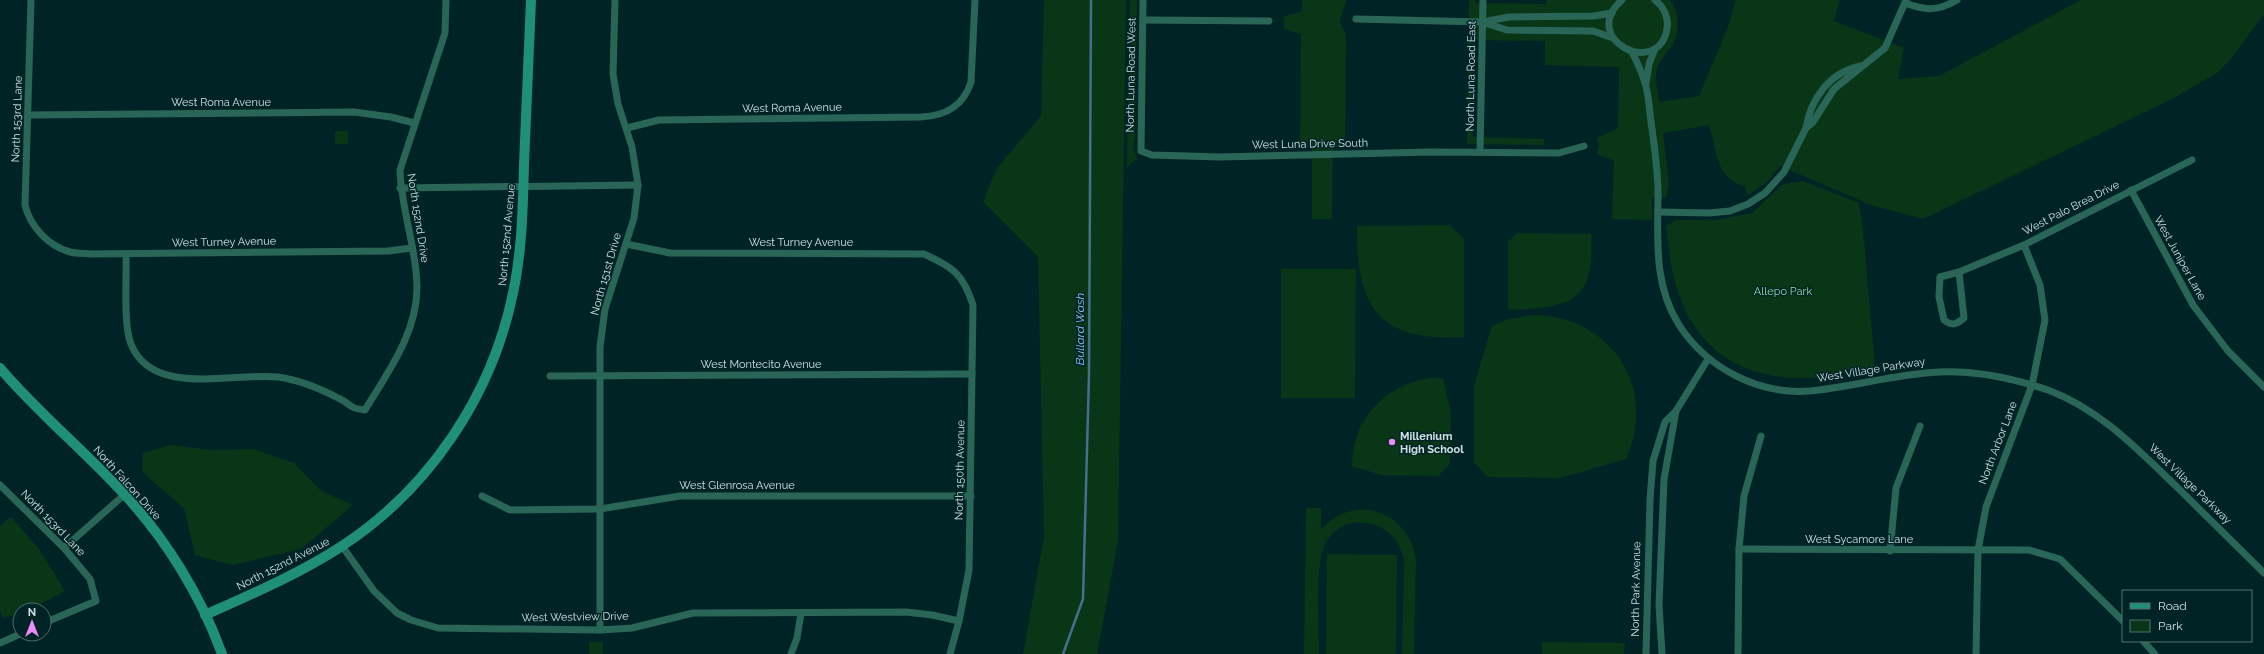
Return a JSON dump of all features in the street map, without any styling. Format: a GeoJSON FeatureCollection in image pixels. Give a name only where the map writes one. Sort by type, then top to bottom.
{"type":"FeatureCollection","features":[{"type":"Feature","properties":{"kind":"street","name":"North 153rd Lane"},"geometry":{"type":"LineString","coordinates":[[31,0],[25,205],[28,218],[41,234]]}},
{"type":"Feature","properties":{"kind":"street","name":"North 152nd Drive"},"geometry":{"type":"LineString","coordinates":[[126,254],[128,325],[131,344],[142,362],[158,374],[177,378],[278,377],[313,385],[342,400],[352,409],[365,410],[395,360],[405,340],[414,315],[417,285],[412,248],[400,188],[400,170],[414,123],[445,33],[446,0]]}},
{"type":"Feature","properties":{"kind":"street","name":"North 152nd Avenue"},"geometry":{"type":"LineString","coordinates":[[206,615],[285,578],[342,546],[383,515],[410,489],[446,446],[478,392],[504,329],[513,293],[521,234],[531,0]]}},
{"type":"Feature","properties":{"kind":"street","name":"North 151st Drive"},"geometry":{"type":"LineString","coordinates":[[600,630],[600,347],[605,309],[634,218],[638,185],[627,128],[618,104],[613,74],[615,0]]}},
{"type":"Feature","properties":{"kind":"street","name":"West Roma Avenue"},"geometry":{"type":"LineString","coordinates":[[627,128],[659,120],[921,117],[946,113],[956,106],[967,92],[971,82],[975,0]]}},
{"type":"Feature","properties":{"kind":"street","name":"North Luna Road West"},"geometry":{"type":"LineString","coordinates":[[1141,151],[1143,0]]}},
{"type":"Feature","properties":{"kind":"street","name":"North Luna Road East"},"geometry":{"type":"LineString","coordinates":[[1480,152],[1483,0]]}},
{"type":"Feature","properties":{"kind":"street"},"geometry":{"type":"LineString","coordinates":[[1613,38],[1610,26],[1612,13],[1622,0]]}},
{"type":"Feature","properties":{"kind":"street"},"geometry":{"type":"LineString","coordinates":[[1482,22],[1507,30],[1593,31],[1613,38],[1624,50],[1640,53],[1654,49],[1666,34],[1668,25],[1667,16],[1655,0]]}},
{"type":"Feature","properties":{"kind":"street"},"geometry":{"type":"LineString","coordinates":[[1806,128],[1813,122],[1824,103],[1839,84],[1885,48],[1906,1],[1919,8],[1932,10],[1946,6],[1957,0]]}},
{"type":"Feature","properties":{"kind":"street"},"geometry":{"type":"LineString","coordinates":[[1356,19],[1482,22],[1509,17],[1594,16],[1612,13]]}},
{"type":"Feature","properties":{"kind":"street"},"geometry":{"type":"LineString","coordinates":[[1143,20],[1269,21]]}},
{"type":"Feature","properties":{"kind":"street","name":"West Village Parkway"},"geometry":{"type":"LineString","coordinates":[[1654,49],[1648,69],[1646,85],[1657,171],[1658,268],[1664,294],[1674,317],[1684,332],[1708,359],[1749,382],[1779,390],[1795,391],[1823,389],[1913,374],[1942,371],[1987,374],[2032,385],[2072,401],[2117,430],[2264,573]]}},
{"type":"Feature","properties":{"kind":"street","name":"West Village Parkway"},"geometry":{"type":"LineString","coordinates":[[1632,52],[1646,85]]}},
{"type":"Feature","properties":{"kind":"street"},"geometry":{"type":"LineString","coordinates":[[1658,212],[1721,212],[1739,208],[1758,199],[1784,172],[1806,128],[1808,116],[1816,98],[1837,76],[1849,68],[1863,65]]}},
{"type":"Feature","properties":{"kind":"street"},"geometry":{"type":"LineString","coordinates":[[1816,98],[1824,103]]}},
{"type":"Feature","properties":{"kind":"street","name":"West Roma Avenue"},"geometry":{"type":"LineString","coordinates":[[28,115],[354,112],[391,117],[414,123]]}},
{"type":"Feature","properties":{"kind":"street","name":"West Luna Drive South"},"geometry":{"type":"LineString","coordinates":[[1141,151],[1152,155],[1221,157],[1480,152],[1559,153],[1584,146]]}},
{"type":"Feature","properties":{"kind":"street","name":"West Palo Brea Drive"},"geometry":{"type":"LineString","coordinates":[[1959,272],[1964,318],[1957,324],[1950,325],[1944,320],[1939,297],[1940,277],[1959,272],[2024,245],[2192,160]]}},
{"type":"Feature","properties":{"kind":"street"},"geometry":{"type":"LineString","coordinates":[[400,188],[638,185]]}},
{"type":"Feature","properties":{"kind":"street","name":"West Juniper Lane"},"geometry":{"type":"LineString","coordinates":[[2131,190],[2193,305],[2228,351],[2264,387]]}},
{"type":"Feature","properties":{"kind":"street","name":"West Turney Avenue"},"geometry":{"type":"LineString","coordinates":[[41,234],[58,247],[70,252],[126,254],[388,251],[412,248]]}},
{"type":"Feature","properties":{"kind":"street","name":"West Turney Avenue"},"geometry":{"type":"LineString","coordinates":[[626,244],[670,253],[924,254],[948,265],[966,285]]}},
{"type":"Feature","properties":{"kind":"street","name":"North Arbor Lane"},"geometry":{"type":"LineString","coordinates":[[1976,654],[1978,550],[1986,507],[2032,385],[2045,320],[2040,285],[2024,245]]}},
{"type":"Feature","properties":{"kind":"street","name":"North 150th Avenue"},"geometry":{"type":"LineString","coordinates":[[950,654],[959,621],[969,570],[972,305],[966,285]]}},
{"type":"Feature","properties":{"kind":"street","name":"North Park Avenue"},"geometry":{"type":"LineString","coordinates":[[1646,654],[1649,524],[1653,461],[1665,422],[1676,412],[1708,359]]}},
{"type":"Feature","properties":{"kind":"street","name":"North Falcon Drive"},"geometry":{"type":"LineString","coordinates":[[0,368],[19,390],[125,494],[171,554],[206,615],[222,654]]}},
{"type":"Feature","properties":{"kind":"street","name":"West Montecito Avenue"},"geometry":{"type":"LineString","coordinates":[[550,376],[972,374]]}},
{"type":"Feature","properties":{"kind":"street","name":"North Park Avenue"},"geometry":{"type":"LineString","coordinates":[[1662,654],[1659,605],[1664,479],[1675,428],[1676,412]]}},
{"type":"Feature","properties":{"kind":"street"},"geometry":{"type":"LineString","coordinates":[[1890,551],[1896,488],[1920,426]]}},
{"type":"Feature","properties":{"kind":"street"},"geometry":{"type":"LineString","coordinates":[[1738,654],[1739,549],[1744,496],[1761,436]]}},
{"type":"Feature","properties":{"kind":"street","name":"North 153rd Lane"},"geometry":{"type":"LineString","coordinates":[[0,485],[3,493],[64,548],[90,579],[96,601],[52,620]]}},
{"type":"Feature","properties":{"kind":"street"},"geometry":{"type":"LineString","coordinates":[[64,548],[125,494]]}},
{"type":"Feature","properties":{"kind":"street","name":"West Glenrosa Avenue"},"geometry":{"type":"LineString","coordinates":[[482,496],[510,510],[600,509],[680,496],[971,496]]}},
{"type":"Feature","properties":{"kind":"street"},"geometry":{"type":"LineString","coordinates":[[1649,524],[1663,525]]}},
{"type":"Feature","properties":{"kind":"street","name":"West Westview Drive"},"geometry":{"type":"LineString","coordinates":[[342,546],[382,600],[397,613],[425,625],[452,629],[600,630],[632,628],[693,613],[920,613],[959,621]]}},
{"type":"Feature","properties":{"kind":"street","name":"West Sycamore Lane"},"geometry":{"type":"LineString","coordinates":[[1739,549],[1890,551],[2029,550],[2060,559],[2122,620]]}},
{"type":"Feature","properties":{"kind":"street"},"geometry":{"type":"LineString","coordinates":[[791,654],[797,638],[801,613]]}},
{"type":"Feature","properties":{"kind":"street"},"geometry":{"type":"LineString","coordinates":[[0,643],[12,638]]}},
{"type":"Feature","properties":{"kind":"street"},"geometry":{"type":"LineString","coordinates":[[2144,642],[2155,654]]}},
{"type":"Feature","properties":{"kind":"green space"},"geometry":{"type":"Polygon","coordinates":[[[1044,0],[1126,0],[1118,541],[1097,654],[1023,654],[1044,537],[1038,257],[983,202],[997,168],[1041,116],[1044,0]]]}},
{"type":"Feature","properties":{"kind":"green space"},"geometry":{"type":"Polygon","coordinates":[[[1130,0],[1137,0],[1135,139],[1133,147],[1137,159],[1127,167],[1130,0]]]}},
{"type":"Feature","properties":{"kind":"green space"},"geometry":{"type":"Polygon","coordinates":[[[1302,0],[1346,0],[1340,22],[1346,35],[1345,146],[1333,147],[1332,219],[1312,219],[1312,147],[1300,147],[1301,34],[1284,29],[1284,17],[1302,11],[1302,0]]]}},
{"type":"Feature","properties":{"kind":"green space"},"geometry":{"type":"Polygon","coordinates":[[[1469,0],[1475,0],[1475,3],[1546,4],[1546,0],[1670,0],[1676,11],[1678,23],[1674,42],[1661,60],[1656,72],[1659,102],[1699,96],[1728,27],[1736,0],[1840,0],[1834,21],[1904,48],[1898,79],[1939,76],[2081,0],[2264,0],[2264,14],[2230,60],[2217,73],[2172,99],[1923,219],[1871,205],[1780,166],[1768,181],[1748,195],[1744,186],[1727,177],[1722,170],[1709,125],[1663,133],[1669,184],[1666,198],[1652,198],[1652,220],[1612,219],[1614,161],[1597,154],[1599,146],[1597,138],[1618,128],[1619,67],[1545,65],[1545,41],[1474,40],[1473,137],[1544,139],[1544,145],[1467,144],[1469,0]]]}},
{"type":"Feature","properties":{"kind":"green space"},"geometry":{"type":"Polygon","coordinates":[[[335,131],[348,131],[348,144],[335,144],[335,131]]]}},
{"type":"Feature","properties":{"kind":"green space","name":"Allepo Park"},"geometry":{"type":"Polygon","coordinates":[[[1803,181],[1859,203],[1863,229],[1875,366],[1844,374],[1814,378],[1784,377],[1756,372],[1731,361],[1709,344],[1690,320],[1677,289],[1671,266],[1666,226],[1676,220],[1715,220],[1752,213],[1783,184],[1803,181]]]}},
{"type":"Feature","properties":{"kind":"green space"},"geometry":{"type":"Polygon","coordinates":[[[1450,225],[1464,239],[1464,337],[1435,337],[1411,333],[1392,325],[1378,314],[1368,298],[1361,278],[1357,226],[1450,225]]]}},
{"type":"Feature","properties":{"kind":"green space"},"geometry":{"type":"Polygon","coordinates":[[[1517,233],[1591,234],[1591,257],[1588,275],[1583,288],[1574,297],[1563,303],[1548,307],[1508,310],[1508,242],[1517,233]]]}},
{"type":"Feature","properties":{"kind":"green space"},"geometry":{"type":"Polygon","coordinates":[[[1281,269],[1356,269],[1355,398],[1281,398],[1281,269]]]}},
{"type":"Feature","properties":{"kind":"green space"},"geometry":{"type":"Polygon","coordinates":[[[1533,315],[1561,319],[1585,328],[1605,342],[1621,360],[1631,382],[1636,406],[1634,432],[1626,459],[1560,478],[1488,477],[1474,462],[1474,386],[1492,326],[1509,319],[1533,315]]]}},
{"type":"Feature","properties":{"kind":"green space"},"geometry":{"type":"Polygon","coordinates":[[[1430,378],[1443,378],[1451,413],[1450,464],[1438,476],[1381,475],[1352,466],[1358,433],[1365,419],[1374,407],[1399,388],[1430,378]]]}},
{"type":"Feature","properties":{"kind":"green space"},"geometry":{"type":"Polygon","coordinates":[[[171,445],[211,450],[253,449],[294,463],[321,491],[353,505],[301,549],[233,565],[195,555],[184,508],[142,472],[143,453],[171,445]]]}},
{"type":"Feature","properties":{"kind":"green space"},"geometry":{"type":"Polygon","coordinates":[[[1306,508],[1321,508],[1321,529],[1334,518],[1349,512],[1363,510],[1378,512],[1391,518],[1402,529],[1411,542],[1416,559],[1414,654],[1402,654],[1404,561],[1400,547],[1392,536],[1381,528],[1368,523],[1355,523],[1343,526],[1332,534],[1324,547],[1321,556],[1318,583],[1319,654],[1304,654],[1306,508]]]}},
{"type":"Feature","properties":{"kind":"green space"},"geometry":{"type":"Polygon","coordinates":[[[11,517],[39,549],[65,591],[44,602],[12,602],[12,615],[3,618],[0,611],[0,526],[11,517]]]}},
{"type":"Feature","properties":{"kind":"green space"},"geometry":{"type":"Polygon","coordinates":[[[1327,554],[1397,555],[1396,654],[1326,654],[1327,554]]]}},
{"type":"Feature","properties":{"kind":"green space"},"geometry":{"type":"Polygon","coordinates":[[[589,642],[603,642],[603,654],[589,654],[589,642]]]}},
{"type":"Feature","properties":{"kind":"green space"},"geometry":{"type":"Polygon","coordinates":[[[1542,642],[1625,643],[1624,654],[1542,654],[1542,642]]]}},
{"type":"Feature","properties":{"kind":"waterway","name":"Bullard Wash"},"geometry":{"type":"LineString","coordinates":[[1063,654],[1083,599],[1089,375],[1091,0]]}},
{"type":"Feature","properties":{"kind":"place","name":"Millenium High School"},"geometry":{"type":"Point","coordinates":[1392,442]}}]}
